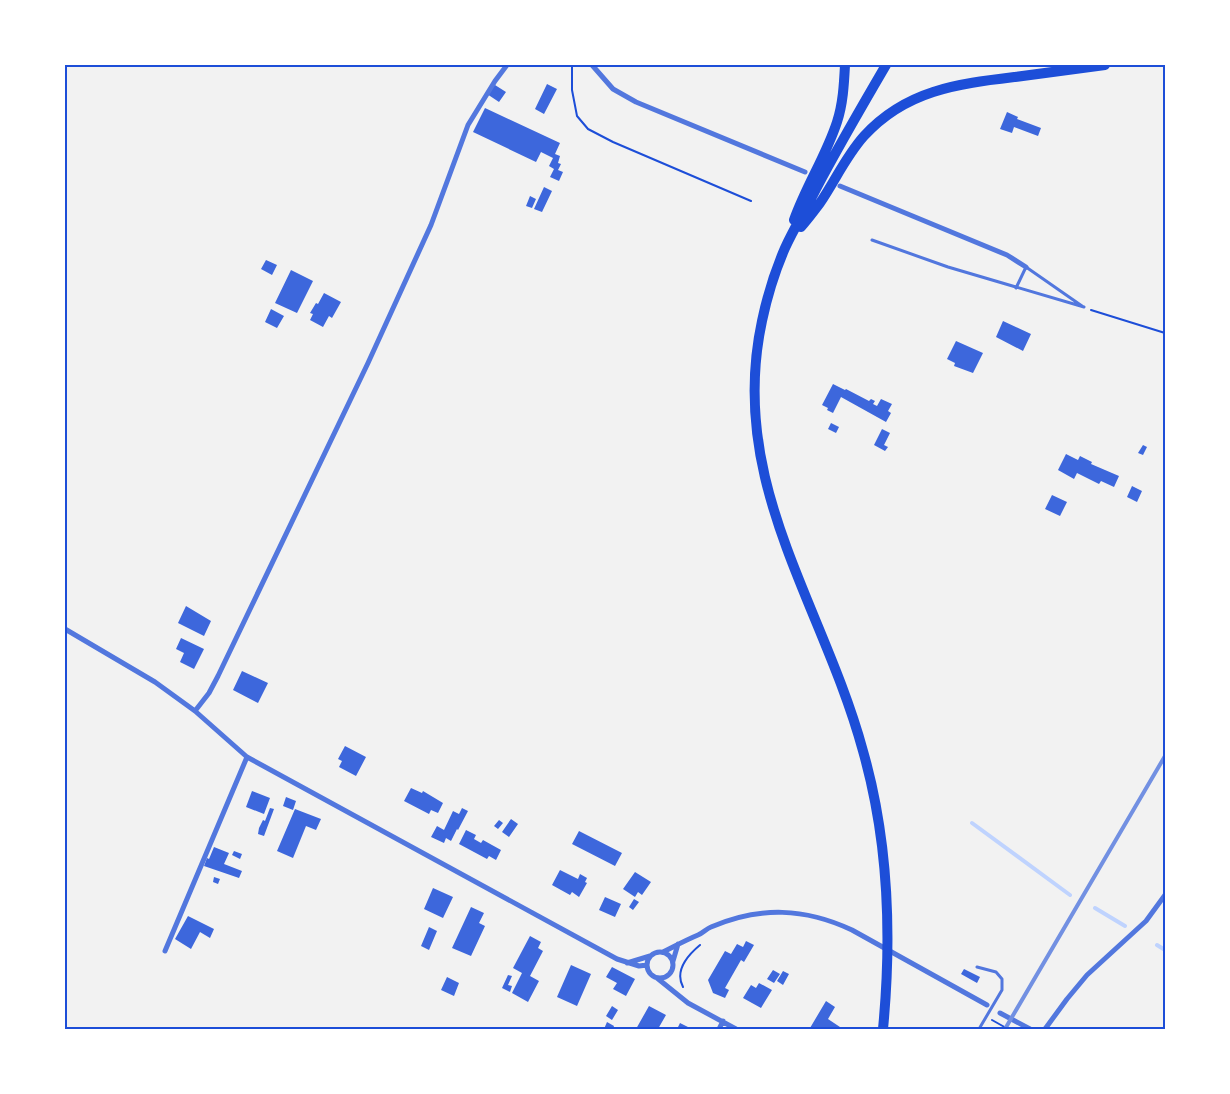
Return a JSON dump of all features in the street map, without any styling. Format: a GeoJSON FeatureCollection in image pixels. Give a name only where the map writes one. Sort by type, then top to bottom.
{"type":"FeatureCollection","features":[{"type":"Feature","properties":{"kind":"highway"},"geometry":{"type":"LineString","coordinates":[[845,65],[838,121],[801,200],[767,302],[759,342],[755,399],[760,456],[766,486],[781,536],[832,658],[863,750],[880,825],[888,904],[887,965],[882,1029]]}},
{"type":"Feature","properties":{"kind":"highway"},"geometry":{"type":"LineString","coordinates":[[785,247],[844,137],[886,65]]}},
{"type":"Feature","properties":{"kind":"highway"},"geometry":{"type":"LineString","coordinates":[[785,247],[819,204],[849,154],[863,137],[885,117],[904,104],[948,86],[1105,65]]}},
{"type":"Feature","properties":{"kind":"street"},"geometry":{"type":"LineString","coordinates":[[195,711],[209,693],[218,676],[368,363],[438,210],[468,125],[507,65]]}},
{"type":"Feature","properties":{"kind":"street"},"geometry":{"type":"LineString","coordinates":[[592,65],[613,89],[636,102],[805,172]]}},
{"type":"Feature","properties":{"kind":"street"},"geometry":{"type":"LineString","coordinates":[[840,186],[1007,255],[1026,267]]}},
{"type":"Feature","properties":{"kind":"street"},"geometry":{"type":"LineString","coordinates":[[65,629],[155,682],[195,711],[247,757],[617,959],[639,966],[647,965]]}},
{"type":"Feature","properties":{"kind":"street"},"geometry":{"type":"LineString","coordinates":[[166,951],[247,757]]}},
{"type":"Feature","properties":{"kind":"street"},"geometry":{"type":"LineString","coordinates":[[1046,1027],[1087,975],[1146,921],[1165,895]]}},
{"type":"Feature","properties":{"kind":"street"},"geometry":{"type":"LineString","coordinates":[[627,963],[654,953],[663,952],[700,934],[708,928],[731,920],[781,912],[815,916],[833,921],[986,1005]]}},
{"type":"Feature","properties":{"kind":"street"},"geometry":{"type":"LineString","coordinates":[[673,989],[670,974],[679,944]]}},
{"type":"Feature","properties":{"kind":"street"},"geometry":{"type":"LineString","coordinates":[[663,952],[667,953],[673,961]]}},
{"type":"Feature","properties":{"kind":"street"},"geometry":{"type":"LineString","coordinates":[[650,956],[647,965],[650,973],[673,989],[688,1003],[736,1029]]}},
{"type":"Feature","properties":{"kind":"street"},"geometry":{"type":"LineString","coordinates":[[657,978],[670,974]]}},
{"type":"Feature","properties":{"kind":"street"},"geometry":{"type":"LineString","coordinates":[[1000,1013],[1030,1029]]}},
{"type":"Feature","properties":{"kind":"street"},"geometry":{"type":"LineString","coordinates":[[719,1029],[723,1021]]}},
{"type":"Feature","properties":{"kind":"lane"},"geometry":{"type":"LineString","coordinates":[[872,240],[1016,288],[1084,307]]}},
{"type":"Feature","properties":{"kind":"lane"},"geometry":{"type":"LineString","coordinates":[[1016,288],[1026,267],[1084,307]]}},
{"type":"Feature","properties":{"kind":"lane"},"geometry":{"type":"LineString","coordinates":[[977,967],[996,972],[1002,979],[1002,990],[979,1029]]}},
{"type":"Feature","properties":{"kind":"path"},"geometry":{"type":"LineString","coordinates":[[572,65],[572,90],[577,116],[588,129],[613,142],[750,201]]}},
{"type":"Feature","properties":{"kind":"path"},"geometry":{"type":"LineString","coordinates":[[1084,307],[1165,333]]}},
{"type":"Feature","properties":{"kind":"path"},"geometry":{"type":"LineString","coordinates":[[685,990],[681,984],[679,974],[682,965],[705,940]]}},
{"type":"Feature","properties":{"kind":"path"},"geometry":{"type":"LineString","coordinates":[[999,1024],[1008,1029]]}},
{"type":"Feature","properties":{"kind":"building"},"geometry":{"type":"Polygon","coordinates":[[[547,84],[557,89],[544,114],[535,109],[547,84]]]}},
{"type":"Feature","properties":{"kind":"building"},"geometry":{"type":"Polygon","coordinates":[[[495,85],[506,92],[499,102],[487,94],[495,85]]]}},
{"type":"Feature","properties":{"kind":"building"},"geometry":{"type":"Polygon","coordinates":[[[485,108],[560,143],[555,154],[560,156],[558,163],[561,164],[558,170],[563,172],[559,181],[550,177],[554,169],[549,166],[553,158],[541,152],[536,162],[473,132],[485,108]]]}},
{"type":"Feature","properties":{"kind":"building"},"geometry":{"type":"Polygon","coordinates":[[[1007,112],[1018,117],[1017,119],[1041,128],[1038,136],[1014,127],[1012,133],[1000,129],[1007,112]]]}},
{"type":"Feature","properties":{"kind":"building"},"geometry":{"type":"Polygon","coordinates":[[[544,187],[552,191],[542,212],[534,209],[544,187]]]}},
{"type":"Feature","properties":{"kind":"building"},"geometry":{"type":"Polygon","coordinates":[[[530,196],[536,199],[532,208],[526,206],[530,196]]]}},
{"type":"Feature","properties":{"kind":"building"},"geometry":{"type":"Polygon","coordinates":[[[266,260],[277,265],[272,275],[261,269],[266,260]]]}},
{"type":"Feature","properties":{"kind":"building"},"geometry":{"type":"Polygon","coordinates":[[[291,270],[313,281],[297,313],[275,303],[291,270]]]}},
{"type":"Feature","properties":{"kind":"building"},"geometry":{"type":"Polygon","coordinates":[[[324,293],[341,302],[332,318],[329,316],[323,327],[310,320],[313,314],[310,313],[324,293]]]}},
{"type":"Feature","properties":{"kind":"building"},"geometry":{"type":"Polygon","coordinates":[[[271,309],[284,316],[277,328],[265,322],[271,309]]]}},
{"type":"Feature","properties":{"kind":"building"},"geometry":{"type":"Polygon","coordinates":[[[1003,321],[1031,334],[1023,351],[996,337],[1003,321]]]}},
{"type":"Feature","properties":{"kind":"building"},"geometry":{"type":"Polygon","coordinates":[[[956,341],[983,353],[973,373],[954,366],[955,363],[947,359],[956,341]]]}},
{"type":"Feature","properties":{"kind":"building"},"geometry":{"type":"Polygon","coordinates":[[[833,384],[869,401],[871,399],[875,401],[873,404],[877,406],[881,399],[892,404],[888,411],[891,413],[886,422],[841,397],[833,413],[827,410],[828,408],[822,405],[833,384]]]}},
{"type":"Feature","properties":{"kind":"building"},"geometry":{"type":"Polygon","coordinates":[[[831,423],[839,427],[836,433],[828,429],[831,423]]]}},
{"type":"Feature","properties":{"kind":"building"},"geometry":{"type":"Polygon","coordinates":[[[882,429],[890,433],[884,445],[888,447],[885,451],[874,445],[882,429]]]}},
{"type":"Feature","properties":{"kind":"building"},"geometry":{"type":"Polygon","coordinates":[[[1143,445],[1147,447],[1143,455],[1138,453],[1143,445]]]}},
{"type":"Feature","properties":{"kind":"building"},"geometry":{"type":"Polygon","coordinates":[[[1066,454],[1078,460],[1080,456],[1092,462],[1091,464],[1119,476],[1114,487],[1101,481],[1099,484],[1077,473],[1074,479],[1058,470],[1066,454]]]}},
{"type":"Feature","properties":{"kind":"building"},"geometry":{"type":"Polygon","coordinates":[[[1132,486],[1142,491],[1137,502],[1127,497],[1132,486]]]}},
{"type":"Feature","properties":{"kind":"building"},"geometry":{"type":"Polygon","coordinates":[[[1052,495],[1067,502],[1060,516],[1045,509],[1052,495]]]}},
{"type":"Feature","properties":{"kind":"building"},"geometry":{"type":"Polygon","coordinates":[[[186,606],[211,621],[204,636],[178,623],[186,606]]]}},
{"type":"Feature","properties":{"kind":"building"},"geometry":{"type":"Polygon","coordinates":[[[181,638],[204,649],[194,669],[180,662],[184,653],[176,649],[181,638]]]}},
{"type":"Feature","properties":{"kind":"building"},"geometry":{"type":"Polygon","coordinates":[[[242,671],[268,683],[258,703],[233,690],[242,671]]]}},
{"type":"Feature","properties":{"kind":"building"},"geometry":{"type":"Polygon","coordinates":[[[345,746],[366,757],[356,776],[339,767],[342,761],[338,759],[345,746]]]}},
{"type":"Feature","properties":{"kind":"building"},"geometry":{"type":"Polygon","coordinates":[[[411,788],[422,793],[423,791],[443,803],[438,813],[431,810],[429,814],[404,801],[411,788]]]}},
{"type":"Feature","properties":{"kind":"building"},"geometry":{"type":"Polygon","coordinates":[[[252,791],[270,798],[264,814],[246,807],[252,791]]]}},
{"type":"Feature","properties":{"kind":"building"},"geometry":{"type":"Polygon","coordinates":[[[286,797],[296,801],[293,810],[283,806],[286,797]]]}},
{"type":"Feature","properties":{"kind":"building"},"geometry":{"type":"Polygon","coordinates":[[[270,808],[274,809],[264,836],[258,834],[259,828],[263,820],[265,821],[270,808]]]}},
{"type":"Feature","properties":{"kind":"building"},"geometry":{"type":"Polygon","coordinates":[[[462,808],[468,811],[451,841],[446,838],[444,843],[431,837],[437,826],[444,830],[453,811],[459,814],[462,808]]]}},
{"type":"Feature","properties":{"kind":"building"},"geometry":{"type":"Polygon","coordinates":[[[295,809],[321,819],[316,830],[306,826],[293,858],[277,851],[295,809]]]}},
{"type":"Feature","properties":{"kind":"building"},"geometry":{"type":"Polygon","coordinates":[[[511,819],[518,824],[509,837],[502,832],[511,819]]]}},
{"type":"Feature","properties":{"kind":"building"},"geometry":{"type":"Polygon","coordinates":[[[499,820],[503,823],[498,829],[494,826],[499,820]]]}},
{"type":"Feature","properties":{"kind":"building"},"geometry":{"type":"Polygon","coordinates":[[[466,830],[476,835],[474,839],[481,843],[483,840],[501,850],[496,860],[489,856],[487,859],[459,844],[466,830]]]}},
{"type":"Feature","properties":{"kind":"building"},"geometry":{"type":"Polygon","coordinates":[[[579,831],[622,853],[615,866],[572,844],[579,831]]]}},
{"type":"Feature","properties":{"kind":"building"},"geometry":{"type":"Polygon","coordinates":[[[214,847],[229,853],[224,864],[242,871],[239,878],[204,866],[214,847]]]}},
{"type":"Feature","properties":{"kind":"building"},"geometry":{"type":"Polygon","coordinates":[[[234,851],[242,854],[240,859],[232,855],[234,851]]]}},
{"type":"Feature","properties":{"kind":"building"},"geometry":{"type":"Polygon","coordinates":[[[560,870],[578,879],[580,874],[587,878],[585,882],[587,883],[579,897],[572,892],[570,895],[552,885],[560,870]]]}},
{"type":"Feature","properties":{"kind":"building"},"geometry":{"type":"Polygon","coordinates":[[[635,872],[651,882],[642,895],[638,892],[635,897],[623,889],[635,872]]]}},
{"type":"Feature","properties":{"kind":"building"},"geometry":{"type":"Polygon","coordinates":[[[214,877],[220,879],[218,884],[213,882],[214,877]]]}},
{"type":"Feature","properties":{"kind":"building"},"geometry":{"type":"Polygon","coordinates":[[[433,888],[453,897],[443,918],[424,909],[433,888]]]}},
{"type":"Feature","properties":{"kind":"building"},"geometry":{"type":"Polygon","coordinates":[[[605,897],[621,904],[615,917],[599,910],[605,897]]]}},
{"type":"Feature","properties":{"kind":"building"},"geometry":{"type":"Polygon","coordinates":[[[634,899],[639,902],[633,910],[629,907],[634,899]]]}},
{"type":"Feature","properties":{"kind":"building"},"geometry":{"type":"Polygon","coordinates":[[[471,907],[484,913],[479,923],[485,926],[471,956],[452,948],[471,907]]]}},
{"type":"Feature","properties":{"kind":"building"},"geometry":{"type":"Polygon","coordinates":[[[188,916],[214,929],[210,938],[200,932],[191,949],[175,939],[188,916]]]}},
{"type":"Feature","properties":{"kind":"building"},"geometry":{"type":"Polygon","coordinates":[[[429,927],[437,931],[429,950],[421,946],[429,927]]]}},
{"type":"Feature","properties":{"kind":"building"},"geometry":{"type":"Polygon","coordinates":[[[530,936],[541,942],[538,948],[543,951],[530,976],[539,981],[528,1002],[512,993],[522,973],[513,968],[530,936]]]}},
{"type":"Feature","properties":{"kind":"building"},"geometry":{"type":"Polygon","coordinates":[[[746,941],[754,945],[744,962],[741,960],[725,988],[729,990],[725,998],[713,993],[708,980],[725,951],[731,954],[737,944],[743,947],[746,941]]]}},
{"type":"Feature","properties":{"kind":"building"},"geometry":{"type":"Polygon","coordinates":[[[571,965],[591,974],[577,1006],[557,997],[571,965]]]}},
{"type":"Feature","properties":{"kind":"building"},"geometry":{"type":"Polygon","coordinates":[[[612,967],[635,979],[626,996],[613,989],[617,983],[606,977],[612,967]]]}},
{"type":"Feature","properties":{"kind":"building"},"geometry":{"type":"Polygon","coordinates":[[[964,969],[980,977],[977,983],[961,974],[964,969]]]}},
{"type":"Feature","properties":{"kind":"building"},"geometry":{"type":"Polygon","coordinates":[[[773,970],[780,974],[774,983],[767,979],[773,970]]]}},
{"type":"Feature","properties":{"kind":"building"},"geometry":{"type":"Polygon","coordinates":[[[783,971],[789,974],[783,985],[777,981],[783,971]]]}},
{"type":"Feature","properties":{"kind":"building"},"geometry":{"type":"Polygon","coordinates":[[[508,975],[512,976],[508,985],[512,986],[510,992],[502,988],[508,975]]]}},
{"type":"Feature","properties":{"kind":"building"},"geometry":{"type":"Polygon","coordinates":[[[447,977],[459,983],[454,996],[441,990],[447,977]]]}},
{"type":"Feature","properties":{"kind":"building"},"geometry":{"type":"Polygon","coordinates":[[[759,983],[772,990],[761,1008],[743,998],[751,985],[756,988],[759,983]]]}},
{"type":"Feature","properties":{"kind":"building"},"geometry":{"type":"Polygon","coordinates":[[[826,1001],[835,1007],[828,1019],[843,1029],[810,1028],[826,1001]]]}},
{"type":"Feature","properties":{"kind":"building"},"geometry":{"type":"Polygon","coordinates":[[[612,1006],[618,1010],[612,1020],[606,1016],[612,1006]]]}},
{"type":"Feature","properties":{"kind":"building"},"geometry":{"type":"Polygon","coordinates":[[[649,1006],[666,1015],[658,1029],[636,1029],[649,1006]]]}},
{"type":"Feature","properties":{"kind":"building"},"geometry":{"type":"Polygon","coordinates":[[[607,1022],[614,1026],[613,1029],[604,1029],[607,1022]]]}},
{"type":"Feature","properties":{"kind":"building"},"geometry":{"type":"Polygon","coordinates":[[[680,1023],[692,1029],[677,1029],[680,1023]]]}},
{"type":"Feature","properties":{"kind":"waterway"},"geometry":{"type":"LineString","coordinates":[[972,823],[1070,895]]}},
{"type":"Feature","properties":{"kind":"waterway"},"geometry":{"type":"LineString","coordinates":[[1095,908],[1125,926]]}},
{"type":"Feature","properties":{"kind":"waterway"},"geometry":{"type":"LineString","coordinates":[[1157,945],[1165,950]]}},
{"type":"Feature","properties":{"kind":"railway"},"geometry":{"type":"LineString","coordinates":[[1005,1029],[1165,756]]}}]}
